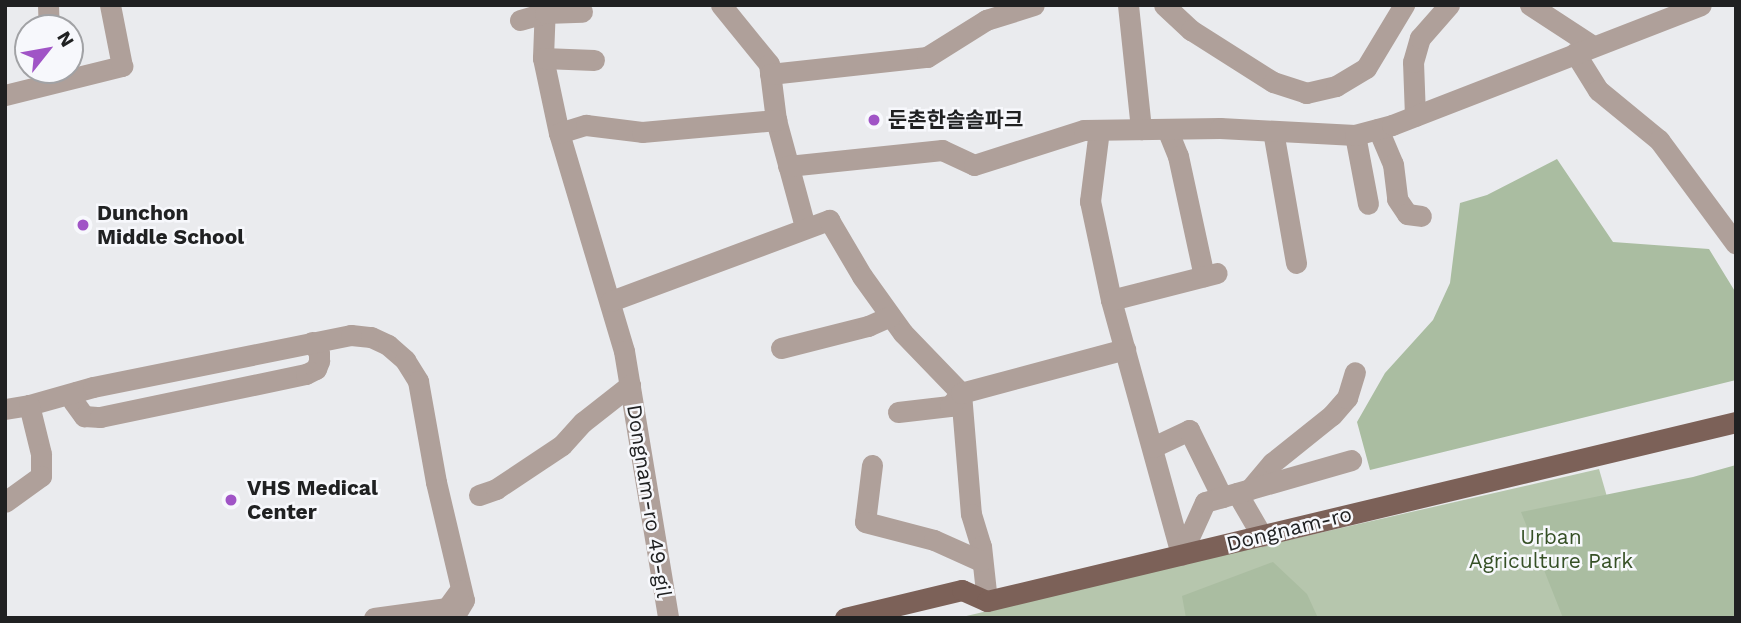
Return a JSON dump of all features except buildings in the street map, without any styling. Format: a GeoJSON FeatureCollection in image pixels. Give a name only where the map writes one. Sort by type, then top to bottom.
{"type":"FeatureCollection","features":[{"type":"Feature","properties":{"kind":"main road","name":"Dongnam-ro"},"geometry":{"type":"LineString","coordinates":[[845,618],[962,590],[987,601],[1736,422]]}},
{"type":"Feature","properties":{"kind":"street"},"geometry":{"type":"LineString","coordinates":[[84,72],[122,66],[110,5]]}},
{"type":"Feature","properties":{"kind":"street"},"geometry":{"type":"LineString","coordinates":[[721,5],[769,64],[776,120],[805,227]]}},
{"type":"Feature","properties":{"kind":"street"},"geometry":{"type":"LineString","coordinates":[[770,74],[927,57],[986,20],[1034,5]]}},
{"type":"Feature","properties":{"kind":"street"},"geometry":{"type":"LineString","coordinates":[[1128,5],[1141,129]]}},
{"type":"Feature","properties":{"kind":"street"},"geometry":{"type":"LineString","coordinates":[[1164,5],[1191,30],[1273,82],[1306,93],[1336,86],[1366,68],[1404,5]]}},
{"type":"Feature","properties":{"kind":"street"},"geometry":{"type":"LineString","coordinates":[[1415,116],[1413,62],[1420,38],[1449,5]]}},
{"type":"Feature","properties":{"kind":"street"},"geometry":{"type":"LineString","coordinates":[[1530,5],[1584,50],[1598,90],[1658,140],[1736,244]]}},
{"type":"Feature","properties":{"kind":"street"},"geometry":{"type":"LineString","coordinates":[[788,166],[942,150],[974,165],[1084,131],[1100,130],[1273,131],[1355,135],[1415,116],[1701,5]]}},
{"type":"Feature","properties":{"kind":"street"},"geometry":{"type":"LineString","coordinates":[[520,20],[545,9],[582,12]]}},
{"type":"Feature","properties":{"kind":"street","name":"Dongnam-ro 49-gil"},"geometry":{"type":"LineString","coordinates":[[545,9],[543,58],[559,133],[611,301],[630,385],[668,618]]}},
{"type":"Feature","properties":{"kind":"street"},"geometry":{"type":"LineString","coordinates":[[543,58],[594,60]]}},
{"type":"Feature","properties":{"kind":"street"},"geometry":{"type":"LineString","coordinates":[[5,95],[32,84]]}},
{"type":"Feature","properties":{"kind":"street"},"geometry":{"type":"LineString","coordinates":[[559,133],[586,125],[642,132],[776,120]]}},
{"type":"Feature","properties":{"kind":"street"},"geometry":{"type":"LineString","coordinates":[[1111,300],[1211,275],[1178,156],[1167,129]]}},
{"type":"Feature","properties":{"kind":"street"},"geometry":{"type":"LineString","coordinates":[[1378,129],[1393,164],[1397,199],[1407,214],[1421,216]]}},
{"type":"Feature","properties":{"kind":"street"},"geometry":{"type":"LineString","coordinates":[[1100,130],[1090,201],[1111,300],[1181,555]]}},
{"type":"Feature","properties":{"kind":"street"},"geometry":{"type":"LineString","coordinates":[[1273,131],[1296,263]]}},
{"type":"Feature","properties":{"kind":"street"},"geometry":{"type":"LineString","coordinates":[[1355,135],[1368,204]]}},
{"type":"Feature","properties":{"kind":"street"},"geometry":{"type":"LineString","coordinates":[[611,301],[829,220],[862,276],[902,333],[961,393],[971,514],[981,546],[987,601]]}},
{"type":"Feature","properties":{"kind":"street"},"geometry":{"type":"LineString","coordinates":[[781,348],[868,326],[890,316]]}},
{"type":"Feature","properties":{"kind":"street"},"geometry":{"type":"LineString","coordinates":[[5,409],[312,342],[351,335],[371,337],[388,345],[405,360],[418,381],[436,482],[462,584],[464,600],[453,618]]}},
{"type":"Feature","properties":{"kind":"street"},"geometry":{"type":"LineString","coordinates":[[76,392],[74,401],[84,416],[100,417],[306,374],[316,369],[319,361],[319,353],[312,342]]}},
{"type":"Feature","properties":{"kind":"street"},"geometry":{"type":"LineString","coordinates":[[898,412],[950,406],[961,393],[1125,349]]}},
{"type":"Feature","properties":{"kind":"street"},"geometry":{"type":"LineString","coordinates":[[1236,493],[1332,415],[1347,398],[1355,372]]}},
{"type":"Feature","properties":{"kind":"street","name":"Dongnam-ro 49-gil"},"geometry":{"type":"LineString","coordinates":[[480,495],[496,489],[562,445],[583,422],[630,385]]}},
{"type":"Feature","properties":{"kind":"street"},"geometry":{"type":"LineString","coordinates":[[5,502],[41,475],[39,441],[29,405]]}},
{"type":"Feature","properties":{"kind":"street"},"geometry":{"type":"LineString","coordinates":[[1153,447],[1189,430],[1236,493],[1262,536]]}},
{"type":"Feature","properties":{"kind":"street"},"geometry":{"type":"LineString","coordinates":[[1181,555],[1205,502],[1351,460]]}},
{"type":"Feature","properties":{"kind":"street"},"geometry":{"type":"LineString","coordinates":[[872,465],[865,523],[934,540],[981,561]]}},
{"type":"Feature","properties":{"kind":"street"},"geometry":{"type":"LineString","coordinates":[[374,618],[447,608],[458,595],[462,584]]}},
{"type":"Feature","properties":{"kind":"green space"},"geometry":{"type":"Polygon","coordinates":[[[1557,159],[1613,242],[1709,249],[1736,293],[1736,380],[1370,470],[1357,422],[1385,373],[1433,320],[1450,283],[1460,203],[1487,195],[1557,159]]]}},
{"type":"Feature","properties":{"kind":"green space"},"geometry":{"type":"Polygon","coordinates":[[[1736,465],[1736,618],[1563,618],[1521,512],[1693,477],[1736,465]]]}},
{"type":"Feature","properties":{"kind":"green space","name":"Urban Agriculture Park"},"geometry":{"type":"Polygon","coordinates":[[[1599,469],[1642,618],[958,618],[1219,556],[1599,469]]]}},
{"type":"Feature","properties":{"kind":"green space"},"geometry":{"type":"Polygon","coordinates":[[[1273,562],[1307,594],[1318,618],[1186,618],[1182,596],[1273,562]]]}},
{"type":"Feature","properties":{"kind":"place","name":"둔촌한솔솔파크"},"geometry":{"type":"Point","coordinates":[874,120]}},
{"type":"Feature","properties":{"kind":"place","name":"Dunchon Middle School"},"geometry":{"type":"Point","coordinates":[83,225]}},
{"type":"Feature","properties":{"kind":"place","name":"VHS Medical Center"},"geometry":{"type":"Point","coordinates":[231,500]}}]}
